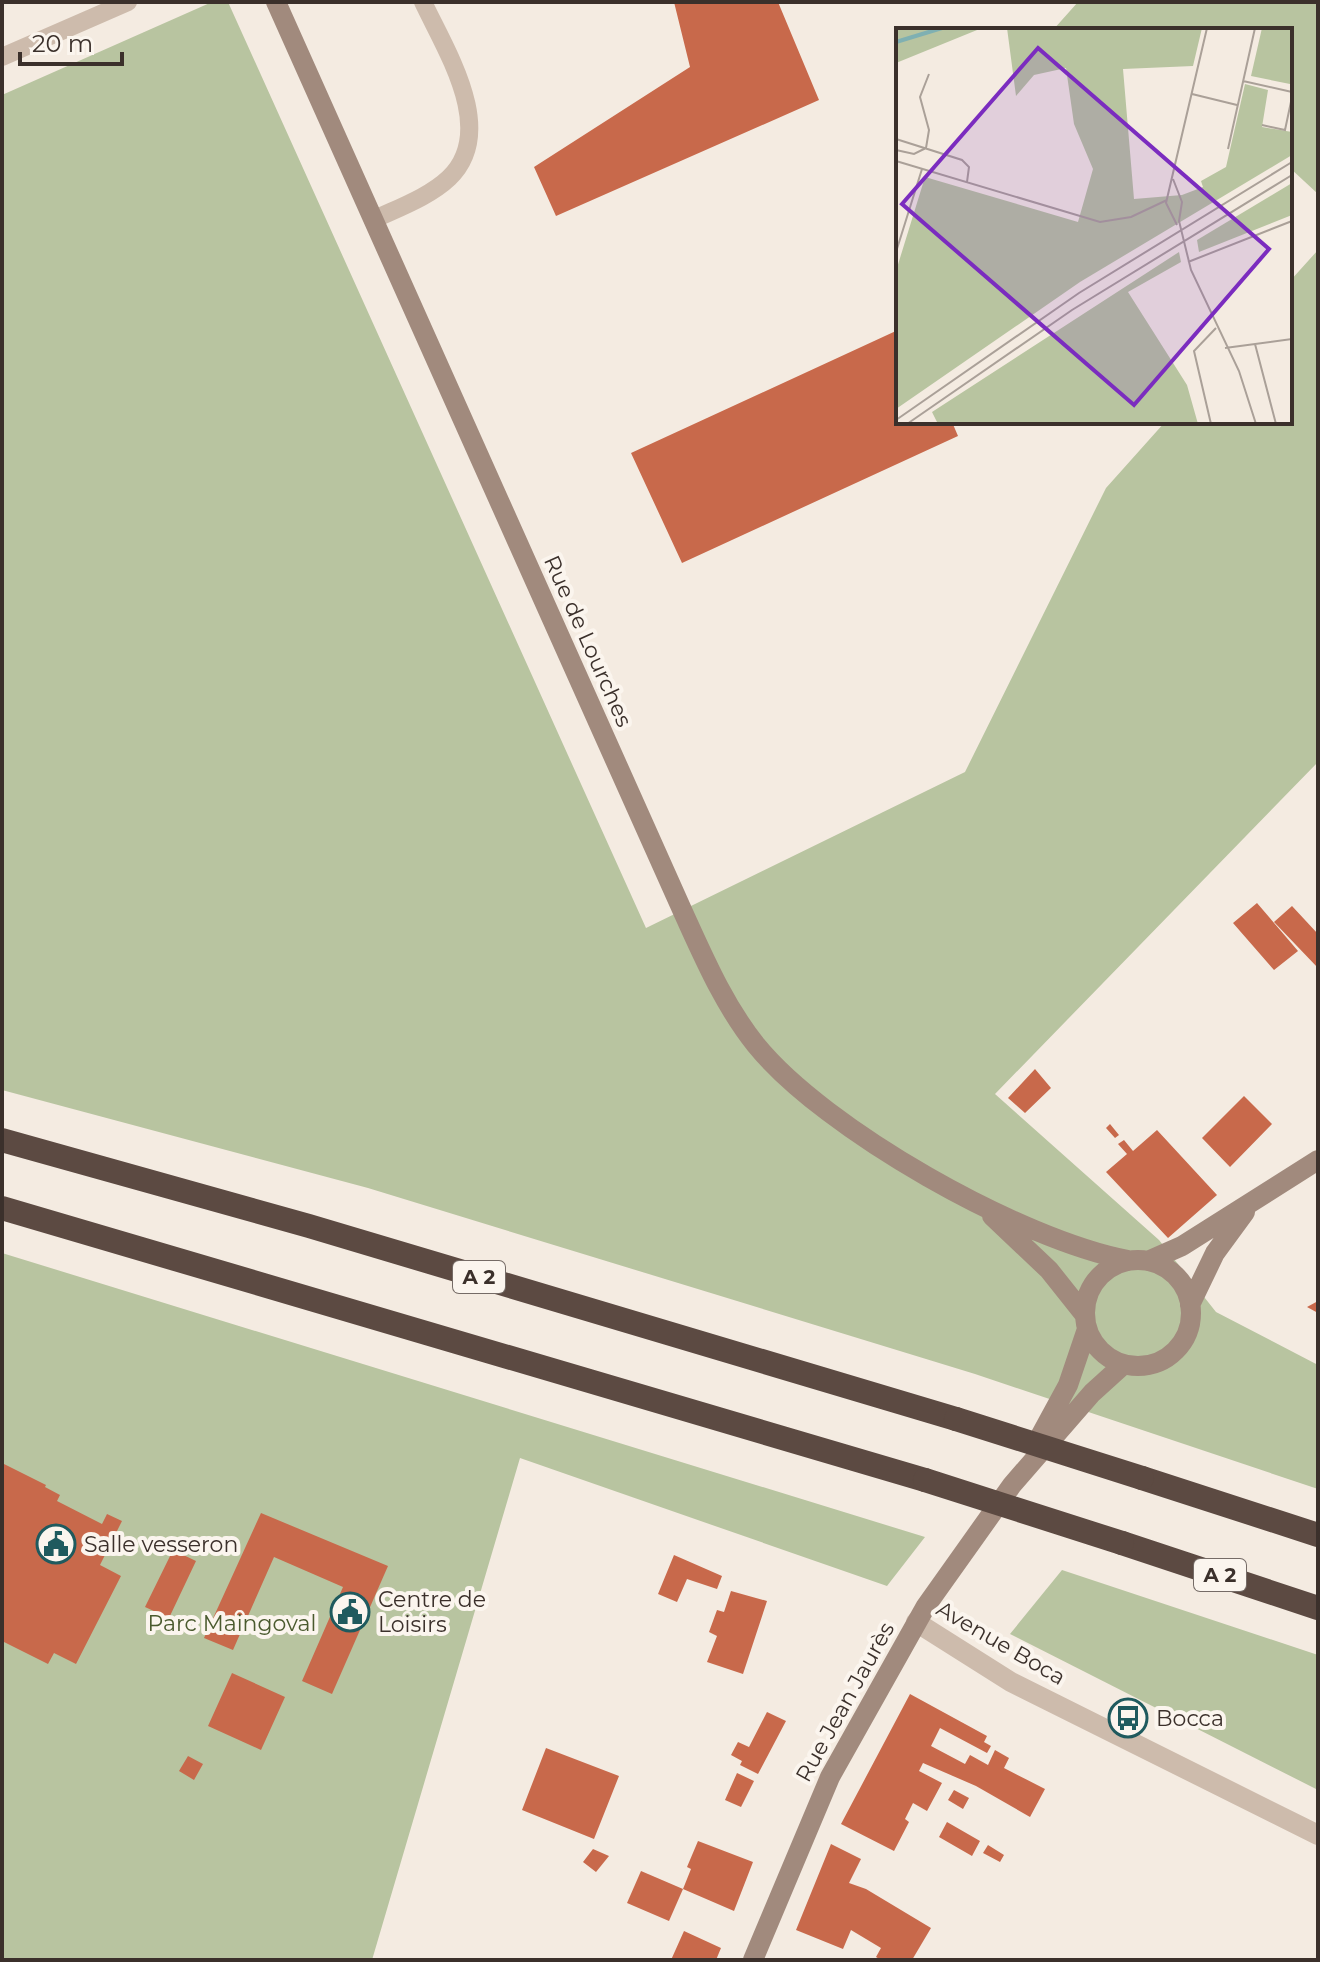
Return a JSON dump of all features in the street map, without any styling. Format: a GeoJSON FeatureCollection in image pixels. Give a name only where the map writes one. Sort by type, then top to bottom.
{"type":"FeatureCollection","features":[{"type":"Feature","properties":{"kind":"highway","name":"A 2"},"geometry":{"type":"LineString","coordinates":[[2,1140],[295,1222],[956,1419],[1318,1535]]}},
{"type":"Feature","properties":{"kind":"highway","name":"A 2"},"geometry":{"type":"LineString","coordinates":[[2,1208],[925,1480],[1318,1608]]}},
{"type":"Feature","properties":{"kind":"street","name":"Rue de Lourches"},"geometry":{"type":"LineString","coordinates":[[276,2],[725,1000],[757,1046],[797,1087],[870,1140],[977,1203],[1083,1248],[1138,1261]]}},
{"type":"Feature","properties":{"kind":"street"},"geometry":{"type":"LineString","coordinates":[[1253,1202],[1215,1253],[1190,1305],[1189,1329],[1171,1355],[1149,1365],[1124,1364],[1104,1354],[1086,1322],[1093,1283],[1105,1271],[1182,1246],[1318,1160]]}},
{"type":"Feature","properties":{"kind":"street","name":"Rue de Lourches"},"geometry":{"type":"LineString","coordinates":[[977,1203],[1041,1261],[1086,1322]]}},
{"type":"Feature","properties":{"kind":"street"},"geometry":{"type":"LineString","coordinates":[[1138,1261],[1176,1276],[1190,1305]]}},
{"type":"Feature","properties":{"kind":"street","name":"Rue Jean Jaurès"},"geometry":{"type":"LineString","coordinates":[[753,1960],[815,1808],[916,1622],[1012,1485],[1060,1403],[1086,1322]]}},
{"type":"Feature","properties":{"kind":"street","name":"Rue Jean Jaurès"},"geometry":{"type":"LineString","coordinates":[[1012,1485],[1092,1393],[1124,1364]]}},
{"type":"Feature","properties":{"kind":"street","name":"Avenue Boca"},"geometry":{"type":"LineString","coordinates":[[916,1622],[1011,1682],[1318,1835]]}},
{"type":"Feature","properties":{"kind":"lane"},"geometry":{"type":"LineString","coordinates":[[373,220],[437,188],[455,171],[467,149],[468,119],[461,87],[423,2]]}},
{"type":"Feature","properties":{"kind":"lane"},"geometry":{"type":"LineString","coordinates":[[2,57],[122,3]]}},
{"type":"Feature","properties":{"kind":"green space"},"geometry":{"type":"Polygon","coordinates":[[[212,2],[228,2],[646,928],[965,772],[1106,488],[1163,424],[1292,424],[1292,279],[1318,250],[1318,762],[995,1094],[1159,1240],[1216,1312],[1318,1365],[1318,1489],[975,1374],[368,1188],[2,1090],[2,95],[212,2]]]}},
{"type":"Feature","properties":{"kind":"green space"},"geometry":{"type":"Polygon","coordinates":[[[1078,2],[1318,2],[1318,194],[1292,170],[1292,28],[1055,28],[1078,2]]]}},
{"type":"Feature","properties":{"kind":"green space","name":"Parc Maingoval"},"geometry":{"type":"Polygon","coordinates":[[[2,1253],[925,1537],[887,1586],[520,1458],[372,1960],[2,1960],[2,1253]]]}},
{"type":"Feature","properties":{"kind":"green space"},"geometry":{"type":"Polygon","coordinates":[[[1062,1570],[1318,1655],[1318,1790],[1010,1634],[1062,1570]]]}},
{"type":"Feature","properties":{"kind":"building"},"geometry":{"type":"Polygon","coordinates":[[[674,2],[778,2],[819,100],[556,216],[534,167],[690,67],[674,2]]]}},
{"type":"Feature","properties":{"kind":"building"},"geometry":{"type":"Polygon","coordinates":[[[896,331],[896,424],[953,424],[958,436],[682,563],[631,453],[896,331]]]}},
{"type":"Feature","properties":{"kind":"building"},"geometry":{"type":"Polygon","coordinates":[[[1257,903],[1298,951],[1274,970],[1233,923],[1257,903]]]}},
{"type":"Feature","properties":{"kind":"building"},"geometry":{"type":"Polygon","coordinates":[[[1292,906],[1318,934],[1318,968],[1274,922],[1292,906]]]}},
{"type":"Feature","properties":{"kind":"building"},"geometry":{"type":"Polygon","coordinates":[[[1035,1069],[1051,1088],[1025,1113],[1008,1098],[1035,1069]]]}},
{"type":"Feature","properties":{"kind":"building"},"geometry":{"type":"Polygon","coordinates":[[[1244,1096],[1272,1124],[1230,1167],[1202,1138],[1244,1096]]]}},
{"type":"Feature","properties":{"kind":"building"},"geometry":{"type":"Polygon","coordinates":[[[1110,1124],[1119,1135],[1115,1138],[1106,1128],[1110,1124]]]}},
{"type":"Feature","properties":{"kind":"building"},"geometry":{"type":"Polygon","coordinates":[[[1157,1130],[1217,1195],[1168,1238],[1106,1172],[1127,1154],[1118,1144],[1124,1140],[1133,1151],[1157,1130]]]}},
{"type":"Feature","properties":{"kind":"building"},"geometry":{"type":"Polygon","coordinates":[[[1318,1301],[1318,1313],[1307,1307],[1318,1301]]]}},
{"type":"Feature","properties":{"kind":"building","name":"Salle vesseron"},"geometry":{"type":"Polygon","coordinates":[[[2,1463],[46,1485],[60,1495],[57,1501],[102,1524],[107,1514],[122,1521],[100,1565],[121,1576],[76,1664],[54,1653],[48,1664],[2,1641],[2,1463]]]}},
{"type":"Feature","properties":{"kind":"building","name":"Centre de Loisirs"},"geometry":{"type":"Polygon","coordinates":[[[261,1513],[388,1566],[332,1694],[302,1681],[343,1587],[274,1557],[233,1650],[204,1638],[261,1513]]]}},
{"type":"Feature","properties":{"kind":"building"},"geometry":{"type":"Polygon","coordinates":[[[173,1550],[196,1561],[169,1618],[145,1607],[173,1550]]]}},
{"type":"Feature","properties":{"kind":"building"},"geometry":{"type":"Polygon","coordinates":[[[674,1555],[722,1576],[717,1589],[687,1579],[677,1602],[658,1594],[674,1555]]]}},
{"type":"Feature","properties":{"kind":"building"},"geometry":{"type":"Polygon","coordinates":[[[731,1591],[767,1601],[743,1674],[707,1662],[717,1636],[709,1632],[717,1610],[724,1612],[731,1591]]]}},
{"type":"Feature","properties":{"kind":"building"},"geometry":{"type":"Polygon","coordinates":[[[232,1673],[285,1697],[261,1750],[208,1726],[232,1673]]]}},
{"type":"Feature","properties":{"kind":"building"},"geometry":{"type":"Polygon","coordinates":[[[910,1694],[987,1736],[984,1742],[991,1746],[987,1753],[940,1728],[931,1746],[965,1764],[970,1755],[988,1765],[995,1750],[1009,1758],[1004,1768],[1045,1789],[1030,1817],[976,1786],[923,1763],[919,1771],[942,1783],[927,1811],[913,1803],[905,1819],[909,1822],[894,1851],[841,1824],[910,1694]]]}},
{"type":"Feature","properties":{"kind":"building"},"geometry":{"type":"Polygon","coordinates":[[[767,1712],[786,1721],[758,1774],[740,1765],[742,1761],[731,1755],[738,1742],[749,1747],[767,1712]]]}},
{"type":"Feature","properties":{"kind":"building"},"geometry":{"type":"Polygon","coordinates":[[[546,1748],[619,1776],[594,1839],[522,1810],[546,1748]]]}},
{"type":"Feature","properties":{"kind":"building"},"geometry":{"type":"Polygon","coordinates":[[[188,1756],[203,1764],[194,1780],[179,1771],[188,1756]]]}},
{"type":"Feature","properties":{"kind":"building"},"geometry":{"type":"Polygon","coordinates":[[[737,1773],[754,1781],[741,1807],[725,1800],[737,1773]]]}},
{"type":"Feature","properties":{"kind":"building"},"geometry":{"type":"Polygon","coordinates":[[[954,1790],[969,1798],[963,1809],[948,1800],[954,1790]]]}},
{"type":"Feature","properties":{"kind":"building"},"geometry":{"type":"Polygon","coordinates":[[[947,1822],[980,1841],[972,1856],[939,1837],[947,1822]]]}},
{"type":"Feature","properties":{"kind":"building"},"geometry":{"type":"Polygon","coordinates":[[[698,1841],[753,1862],[734,1911],[683,1889],[691,1869],[687,1867],[698,1841]]]}},
{"type":"Feature","properties":{"kind":"building"},"geometry":{"type":"Polygon","coordinates":[[[831,1844],[861,1859],[849,1883],[866,1889],[931,1928],[912,1960],[881,1960],[876,1957],[881,1948],[851,1930],[843,1949],[796,1930],[831,1844]]]}},
{"type":"Feature","properties":{"kind":"building"},"geometry":{"type":"Polygon","coordinates":[[[988,1845],[1004,1855],[1000,1862],[983,1853],[988,1845]]]}},
{"type":"Feature","properties":{"kind":"building"},"geometry":{"type":"Polygon","coordinates":[[[593,1849],[609,1856],[596,1872],[583,1862],[593,1849]]]}},
{"type":"Feature","properties":{"kind":"building"},"geometry":{"type":"Polygon","coordinates":[[[641,1871],[683,1889],[669,1921],[627,1903],[641,1871]]]}},
{"type":"Feature","properties":{"kind":"building"},"geometry":{"type":"Polygon","coordinates":[[[684,1931],[721,1948],[716,1960],[671,1960],[684,1931]]]}},
{"type":"Feature","properties":{"kind":"place","name":"Salle vesseron"},"geometry":{"type":"Point","coordinates":[56,1544]}},
{"type":"Feature","properties":{"kind":"place","name":"Centre de Loisirs"},"geometry":{"type":"Point","coordinates":[350,1612]}},
{"type":"Feature","properties":{"kind":"place","name":"Bocca"},"geometry":{"type":"Point","coordinates":[1128,1718]}}]}
